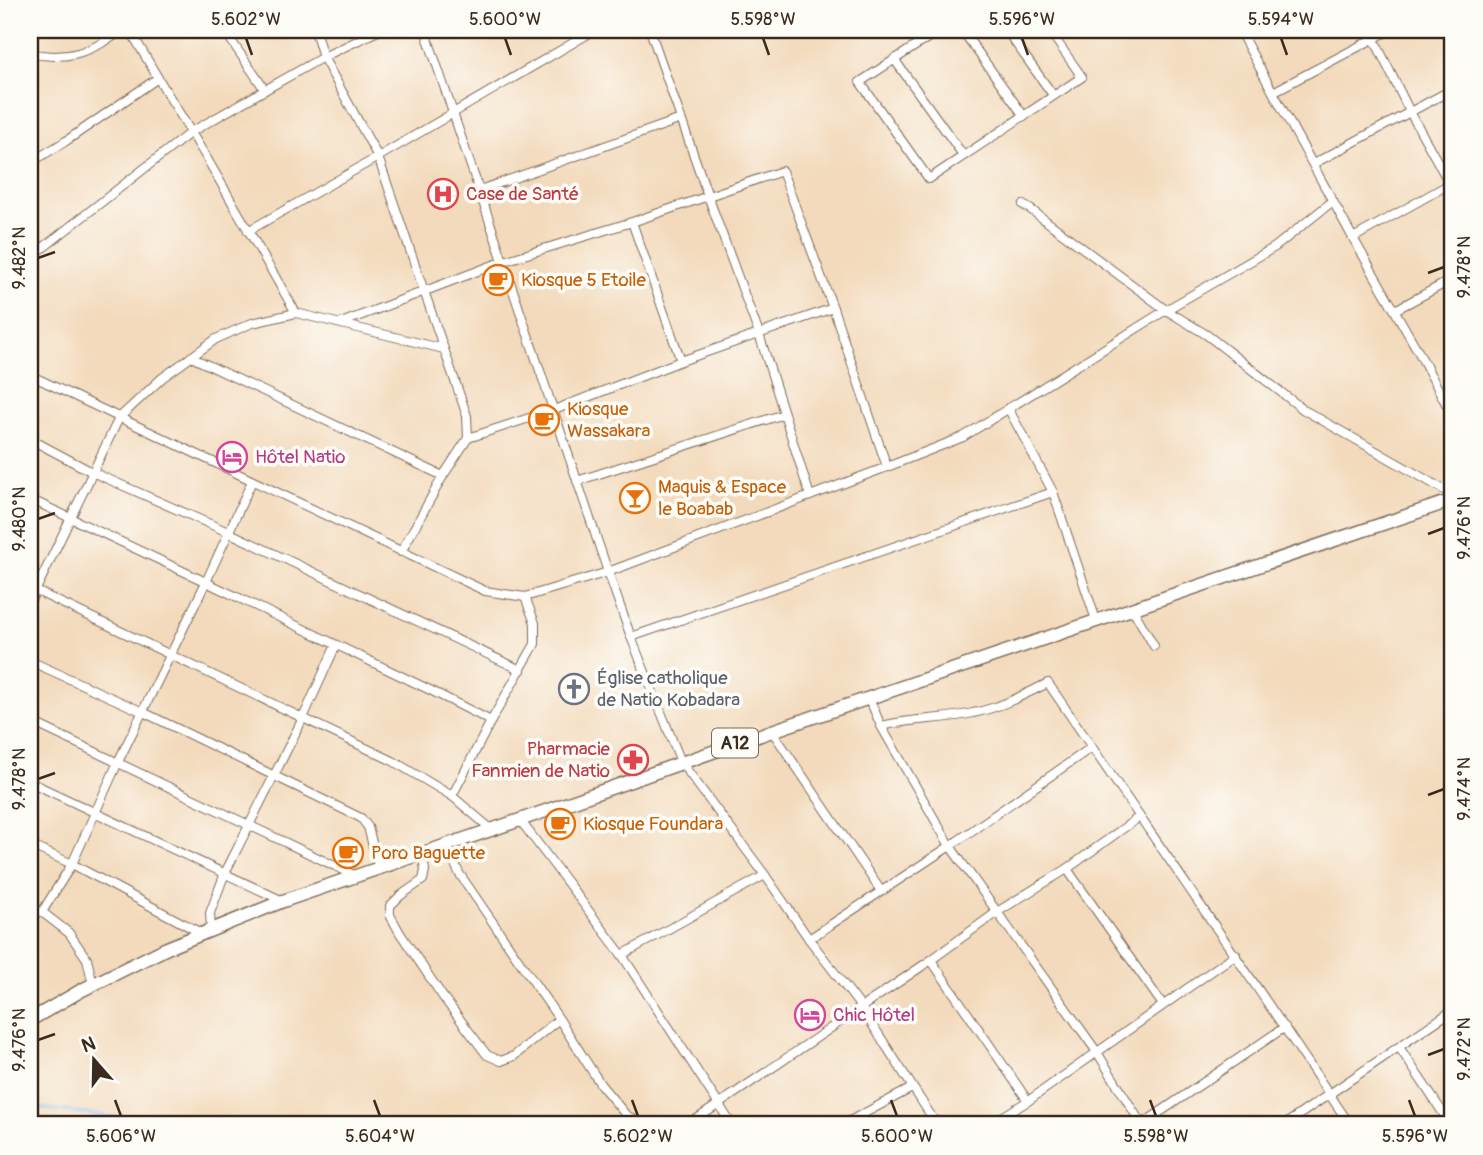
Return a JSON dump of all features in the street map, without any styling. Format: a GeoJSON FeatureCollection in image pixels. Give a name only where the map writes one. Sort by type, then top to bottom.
{"type":"FeatureCollection","features":[{"type":"Feature","properties":{"kind":"main road","name":"A12"},"geometry":{"type":"LineString","coordinates":[[30,1020],[93,985],[206,931],[284,901],[772,730],[1453,497]]}},
{"type":"Feature","properties":{"kind":"street"},"geometry":{"type":"LineString","coordinates":[[30,53],[47,57],[77,54],[104,43],[122,30]]}},
{"type":"Feature","properties":{"kind":"street"},"geometry":{"type":"LineString","coordinates":[[130,30],[296,313]]}},
{"type":"Feature","properties":{"kind":"street"},"geometry":{"type":"LineString","coordinates":[[224,30],[265,90]]}},
{"type":"Feature","properties":{"kind":"street"},"geometry":{"type":"LineString","coordinates":[[316,30],[323,57],[378,158],[467,416],[468,438],[443,476],[401,552]]}},
{"type":"Feature","properties":{"kind":"street"},"geometry":{"type":"LineString","coordinates":[[30,258],[191,132],[323,57],[380,30]]}},
{"type":"Feature","properties":{"kind":"street"},"geometry":{"type":"LineString","coordinates":[[425,30],[608,572],[681,762],[861,1007],[937,1125]]}},
{"type":"Feature","properties":{"kind":"street"},"geometry":{"type":"LineString","coordinates":[[248,231],[595,30]]}},
{"type":"Feature","properties":{"kind":"street"},"geometry":{"type":"LineString","coordinates":[[650,30],[759,334],[810,496]]}},
{"type":"Feature","properties":{"kind":"street"},"geometry":{"type":"LineString","coordinates":[[940,30],[860,82],[929,179],[1082,77],[1049,30]]}},
{"type":"Feature","properties":{"kind":"street"},"geometry":{"type":"LineString","coordinates":[[962,30],[1024,116]]}},
{"type":"Feature","properties":{"kind":"street"},"geometry":{"type":"LineString","coordinates":[[1006,30],[1053,95]]}},
{"type":"Feature","properties":{"kind":"street"},"geometry":{"type":"LineString","coordinates":[[1240,30],[1453,417]]}},
{"type":"Feature","properties":{"kind":"street"},"geometry":{"type":"LineString","coordinates":[[1273,92],[1390,30]]}},
{"type":"Feature","properties":{"kind":"street"},"geometry":{"type":"LineString","coordinates":[[1353,237],[1452,186],[1373,37]]}},
{"type":"Feature","properties":{"kind":"street"},"geometry":{"type":"LineString","coordinates":[[894,59],[963,155]]}},
{"type":"Feature","properties":{"kind":"street"},"geometry":{"type":"LineString","coordinates":[[30,163],[158,78]]}},
{"type":"Feature","properties":{"kind":"street"},"geometry":{"type":"LineString","coordinates":[[1313,164],[1453,89]]}},
{"type":"Feature","properties":{"kind":"street"},"geometry":{"type":"LineString","coordinates":[[480,190],[681,119]]}},
{"type":"Feature","properties":{"kind":"street"},"geometry":{"type":"LineString","coordinates":[[341,323],[504,261],[782,172],[833,308],[887,467]]}},
{"type":"Feature","properties":{"kind":"street"},"geometry":{"type":"LineString","coordinates":[[32,376],[485,591],[525,597],[608,572],[963,437],[1166,310],[1275,247],[1333,201]]}},
{"type":"Feature","properties":{"kind":"street"},"geometry":{"type":"LineString","coordinates":[[1023,205],[1166,310],[1207,335],[1304,410],[1453,497]]}},
{"type":"Feature","properties":{"kind":"street"},"geometry":{"type":"LineString","coordinates":[[632,222],[681,361]]}},
{"type":"Feature","properties":{"kind":"street"},"geometry":{"type":"LineString","coordinates":[[1395,310],[1453,279]]}},
{"type":"Feature","properties":{"kind":"street"},"geometry":{"type":"LineString","coordinates":[[468,438],[554,410],[681,361],[833,308]]}},
{"type":"Feature","properties":{"kind":"street"},"geometry":{"type":"LineString","coordinates":[[30,602],[32,590],[119,418],[162,378],[216,339],[252,323],[296,313],[444,349]]}},
{"type":"Feature","properties":{"kind":"street"},"geometry":{"type":"LineString","coordinates":[[191,357],[443,476]]}},
{"type":"Feature","properties":{"kind":"street"},"geometry":{"type":"LineString","coordinates":[[1008,408],[1053,492],[1096,620]]}},
{"type":"Feature","properties":{"kind":"street"},"geometry":{"type":"LineString","coordinates":[[577,481],[784,414]]}},
{"type":"Feature","properties":{"kind":"street"},"geometry":{"type":"LineString","coordinates":[[30,439],[92,472],[228,532],[521,670]]}},
{"type":"Feature","properties":{"kind":"street"},"geometry":{"type":"LineString","coordinates":[[42,912],[72,864],[252,481]]}},
{"type":"Feature","properties":{"kind":"street"},"geometry":{"type":"LineString","coordinates":[[631,637],[1053,492]]}},
{"type":"Feature","properties":{"kind":"street"},"geometry":{"type":"LineString","coordinates":[[30,499],[491,721]]}},
{"type":"Feature","properties":{"kind":"street"},"geometry":{"type":"LineString","coordinates":[[32,590],[393,761],[452,796],[491,829]]}},
{"type":"Feature","properties":{"kind":"street"},"geometry":{"type":"LineString","coordinates":[[452,796],[535,644],[535,622],[525,597]]}},
{"type":"Feature","properties":{"kind":"street"},"geometry":{"type":"LineString","coordinates":[[1132,608],[1154,646]]}},
{"type":"Feature","properties":{"kind":"street"},"geometry":{"type":"LineString","coordinates":[[30,845],[206,931],[209,913],[225,873],[303,718],[336,645]]}},
{"type":"Feature","properties":{"kind":"street"},"geometry":{"type":"LineString","coordinates":[[30,661],[143,712],[362,818],[368,827],[379,869]]}},
{"type":"Feature","properties":{"kind":"street"},"geometry":{"type":"LineString","coordinates":[[881,726],[975,713],[1016,699],[1048,683],[1236,954],[1350,1125]]}},
{"type":"Feature","properties":{"kind":"street"},"geometry":{"type":"LineString","coordinates":[[869,698],[881,726],[950,846],[1097,1052],[1142,1125],[1285,1027]]}},
{"type":"Feature","properties":{"kind":"street"},"geometry":{"type":"LineString","coordinates":[[30,721],[356,876]]}},
{"type":"Feature","properties":{"kind":"street"},"geometry":{"type":"LineString","coordinates":[[772,730],[881,891]]}},
{"type":"Feature","properties":{"kind":"street"},"geometry":{"type":"LineString","coordinates":[[809,939],[950,846],[1092,747]]}},
{"type":"Feature","properties":{"kind":"street"},"geometry":{"type":"LineString","coordinates":[[30,782],[284,901]]}},
{"type":"Feature","properties":{"kind":"street"},"geometry":{"type":"LineString","coordinates":[[688,1125],[998,912],[1067,869],[1139,817]]}},
{"type":"Feature","properties":{"kind":"street"},"geometry":{"type":"LineString","coordinates":[[520,820],[622,956],[732,1125]]}},
{"type":"Feature","properties":{"kind":"street"},"geometry":{"type":"LineString","coordinates":[[446,844],[458,873],[601,1085],[626,1115],[644,1125]]}},
{"type":"Feature","properties":{"kind":"street"},"geometry":{"type":"LineString","coordinates":[[422,853],[425,870],[423,880],[390,906],[390,915],[443,997],[487,1055],[501,1061],[514,1056],[559,1019]]}},
{"type":"Feature","properties":{"kind":"street"},"geometry":{"type":"LineString","coordinates":[[1067,869],[1163,1005]]}},
{"type":"Feature","properties":{"kind":"street"},"geometry":{"type":"LineString","coordinates":[[622,956],[765,875]]}},
{"type":"Feature","properties":{"kind":"street"},"geometry":{"type":"LineString","coordinates":[[30,908],[42,912],[69,933],[87,959],[93,985]]}},
{"type":"Feature","properties":{"kind":"street"},"geometry":{"type":"LineString","coordinates":[[989,1125],[1028,1101],[1236,954]]}},
{"type":"Feature","properties":{"kind":"street"},"geometry":{"type":"LineString","coordinates":[[931,960],[1028,1101]]}},
{"type":"Feature","properties":{"kind":"street"},"geometry":{"type":"LineString","coordinates":[[1283,1125],[1453,1010]]}},
{"type":"Feature","properties":{"kind":"street"},"geometry":{"type":"LineString","coordinates":[[1399,1047],[1451,1125]]}},
{"type":"Feature","properties":{"kind":"street"},"geometry":{"type":"LineString","coordinates":[[842,1125],[912,1088]]}},
{"type":"Feature","properties":{"kind":"waterway"},"geometry":{"type":"LineString","coordinates":[[30,1107],[182,1125]]}},
{"type":"Feature","properties":{"kind":"place","name":"Case de Santé"},"geometry":{"type":"Point","coordinates":[443,194]}},
{"type":"Feature","properties":{"kind":"place","name":"Kiosque 5 Etoile"},"geometry":{"type":"Point","coordinates":[498,280]}},
{"type":"Feature","properties":{"kind":"place","name":"Kiosque Wassakara"},"geometry":{"type":"Point","coordinates":[544,420]}},
{"type":"Feature","properties":{"kind":"place","name":"Hôtel Natio"},"geometry":{"type":"Point","coordinates":[232,457]}},
{"type":"Feature","properties":{"kind":"place","name":"Maquis & Espace le Boabab"},"geometry":{"type":"Point","coordinates":[635,498]}},
{"type":"Feature","properties":{"kind":"place","name":"Église catholique de Natio Kobadara"},"geometry":{"type":"Point","coordinates":[574,689]}},
{"type":"Feature","properties":{"kind":"place","name":"Pharmacie Fanmien de Natio"},"geometry":{"type":"Point","coordinates":[633,760]}},
{"type":"Feature","properties":{"kind":"place","name":"Kiosque Foundara"},"geometry":{"type":"Point","coordinates":[560,824]}},
{"type":"Feature","properties":{"kind":"place","name":"Poro Baguette"},"geometry":{"type":"Point","coordinates":[348,853]}},
{"type":"Feature","properties":{"kind":"place","name":"Chic Hôtel"},"geometry":{"type":"Point","coordinates":[810,1015]}}]}
